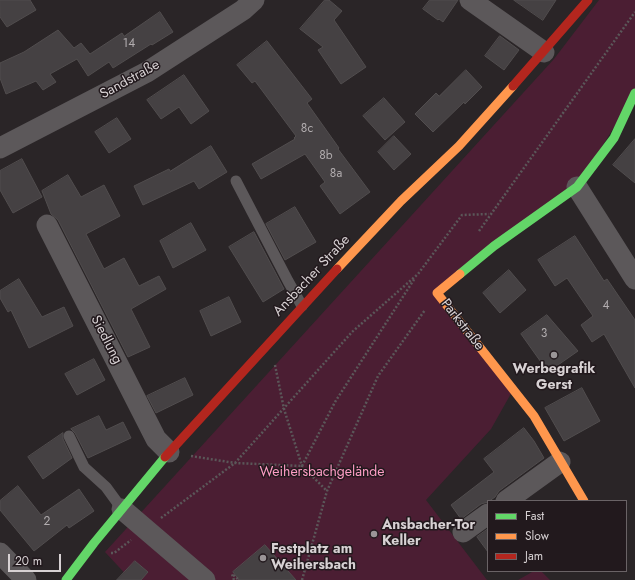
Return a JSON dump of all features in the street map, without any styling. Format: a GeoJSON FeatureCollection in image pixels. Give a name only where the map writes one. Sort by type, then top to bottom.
{"type":"FeatureCollection","features":[{"type":"Feature","properties":{"kind":"street","name":"Sandstraße"},"geometry":{"type":"LineString","coordinates":[[0,148],[147,72],[243,10],[254,0]]}},
{"type":"Feature","properties":{"kind":"street"},"geometry":{"type":"LineString","coordinates":[[470,0],[544,52]]}},
{"type":"Feature","properties":{"kind":"street","name":"Ansbacher Straße"},"geometry":{"type":"LineString","coordinates":[[66,580],[94,543],[169,452],[302,306],[401,201],[460,146],[588,0]]}},
{"type":"Feature","properties":{"kind":"street","name":"Parkstraße"},"geometry":{"type":"LineString","coordinates":[[583,500],[534,416],[437,293],[494,246],[577,187],[614,138],[635,94]]}},
{"type":"Feature","properties":{"kind":"street"},"geometry":{"type":"LineString","coordinates":[[577,187],[635,278]]}},
{"type":"Feature","properties":{"kind":"street","name":"Siedlung"},"geometry":{"type":"LineString","coordinates":[[47,225],[156,439],[169,452]]}},
{"type":"Feature","properties":{"kind":"street"},"geometry":{"type":"LineString","coordinates":[[507,500],[560,462]]}},
{"type":"Feature","properties":{"kind":"street"},"geometry":{"type":"LineString","coordinates":[[122,509],[205,580]]}},
{"type":"Feature","properties":{"kind":"street"},"geometry":{"type":"LineString","coordinates":[[463,532],[487,515]]}},
{"type":"Feature","properties":{"kind":"street"},"geometry":{"type":"LineString","coordinates":[[0,553],[26,580]]}},
{"type":"Feature","properties":{"kind":"lane"},"geometry":{"type":"LineString","coordinates":[[236,180],[302,306]]}},
{"type":"Feature","properties":{"kind":"lane"},"geometry":{"type":"LineString","coordinates":[[69,436],[84,467],[106,487],[122,509]]}},
{"type":"Feature","properties":{"kind":"path"},"geometry":{"type":"LineString","coordinates":[[302,466],[334,402],[418,274],[462,215],[490,214],[635,12]]}},
{"type":"Feature","properties":{"kind":"path"},"geometry":{"type":"LineString","coordinates":[[146,529],[235,464],[352,332],[418,274]]}},
{"type":"Feature","properties":{"kind":"path"},"geometry":{"type":"LineString","coordinates":[[302,580],[327,491],[378,376],[437,293]]}},
{"type":"Feature","properties":{"kind":"path"},"geometry":{"type":"LineString","coordinates":[[270,342],[284,409],[302,466],[327,491]]}},
{"type":"Feature","properties":{"kind":"path"},"geometry":{"type":"LineString","coordinates":[[169,452],[235,464],[302,466]]}},
{"type":"Feature","properties":{"kind":"path"},"geometry":{"type":"LineString","coordinates":[[234,580],[232,574],[239,580]]}},
{"type":"Feature","properties":{"kind":"green space","name":"Weihersbachgelände"},"geometry":{"type":"Polygon","coordinates":[[[599,0],[635,0],[635,93],[577,187],[437,293],[513,390],[491,429],[426,500],[487,580],[131,580],[105,552],[554,59],[599,0]]]}},
{"type":"Feature","properties":{"kind":"green space"},"geometry":{"type":"Polygon","coordinates":[[[532,572],[542,572],[550,580],[518,580],[532,572]]]}},
{"type":"Feature","properties":{"kind":"building"},"geometry":{"type":"Polygon","coordinates":[[[0,0],[30,0],[36,10],[7,27],[0,17],[0,0]]]}},
{"type":"Feature","properties":{"kind":"building"},"geometry":{"type":"Polygon","coordinates":[[[325,0],[329,0],[342,11],[334,20],[366,67],[341,84],[318,50],[323,47],[300,29],[325,0]]]}},
{"type":"Feature","properties":{"kind":"building"},"geometry":{"type":"Polygon","coordinates":[[[430,0],[458,0],[443,22],[423,9],[430,0]]]}},
{"type":"Feature","properties":{"kind":"building"},"geometry":{"type":"Polygon","coordinates":[[[514,0],[556,0],[543,20],[514,0]]]}},
{"type":"Feature","properties":{"kind":"building"},"geometry":{"type":"Polygon","coordinates":[[[160,12],[173,32],[113,68],[109,62],[88,76],[77,59],[50,74],[56,82],[43,90],[36,81],[6,94],[0,78],[0,63],[24,52],[58,30],[74,48],[81,43],[90,54],[122,33],[124,36],[160,12]]]}},
{"type":"Feature","properties":{"kind":"building"},"geometry":{"type":"Polygon","coordinates":[[[500,36],[519,50],[504,70],[485,56],[500,36]]]}},
{"type":"Feature","properties":{"kind":"building"},"geometry":{"type":"Polygon","coordinates":[[[267,41],[312,99],[307,103],[339,148],[338,149],[370,192],[340,214],[320,186],[325,182],[305,154],[261,179],[252,164],[295,139],[294,138],[296,136],[255,81],[252,83],[237,65],[267,41]]]}},
{"type":"Feature","properties":{"kind":"building"},"geometry":{"type":"Polygon","coordinates":[[[466,70],[482,87],[433,132],[415,114],[436,93],[439,96],[466,70]]]}},
{"type":"Feature","properties":{"kind":"building"},"geometry":{"type":"Polygon","coordinates":[[[184,75],[209,111],[191,124],[179,107],[161,119],[147,100],[184,75]]]}},
{"type":"Feature","properties":{"kind":"building"},"geometry":{"type":"Polygon","coordinates":[[[384,98],[405,122],[385,140],[363,116],[384,98]]]}},
{"type":"Feature","properties":{"kind":"building"},"geometry":{"type":"Polygon","coordinates":[[[117,118],[131,139],[109,153],[95,132],[117,118]]]}},
{"type":"Feature","properties":{"kind":"building"},"geometry":{"type":"Polygon","coordinates":[[[394,136],[411,154],[394,170],[378,152],[394,136]]]}},
{"type":"Feature","properties":{"kind":"building"},"geometry":{"type":"Polygon","coordinates":[[[635,139],[635,183],[613,165],[635,139]]]}},
{"type":"Feature","properties":{"kind":"building"},"geometry":{"type":"Polygon","coordinates":[[[211,146],[227,172],[199,189],[194,181],[143,205],[134,186],[169,169],[170,171],[211,146]]]}},
{"type":"Feature","properties":{"kind":"building"},"geometry":{"type":"Polygon","coordinates":[[[22,159],[42,197],[13,213],[0,190],[0,171],[22,159]]]}},
{"type":"Feature","properties":{"kind":"building"},"geometry":{"type":"Polygon","coordinates":[[[68,175],[81,197],[104,185],[120,216],[86,234],[104,269],[124,258],[139,286],[159,276],[166,289],[131,309],[150,347],[128,357],[58,220],[51,214],[42,191],[68,175]]]}},
{"type":"Feature","properties":{"kind":"building"},"geometry":{"type":"Polygon","coordinates":[[[295,207],[316,242],[285,260],[266,224],[295,207]]]}},
{"type":"Feature","properties":{"kind":"building"},"geometry":{"type":"Polygon","coordinates":[[[191,223],[206,250],[173,268],[160,241],[191,223]]]}},
{"type":"Feature","properties":{"kind":"building"},"geometry":{"type":"Polygon","coordinates":[[[254,232],[284,289],[263,302],[229,247],[254,232]]]}},
{"type":"Feature","properties":{"kind":"building"},"geometry":{"type":"Polygon","coordinates":[[[575,236],[604,281],[607,279],[635,320],[635,388],[604,334],[592,342],[581,325],[593,316],[567,278],[555,286],[538,260],[575,236]]]}},
{"type":"Feature","properties":{"kind":"building"},"geometry":{"type":"Polygon","coordinates":[[[509,270],[526,290],[500,313],[483,293],[509,270]]]}},
{"type":"Feature","properties":{"kind":"building"},"geometry":{"type":"Polygon","coordinates":[[[19,279],[42,317],[64,307],[73,326],[29,348],[11,310],[8,312],[0,298],[0,291],[19,279]]]}},
{"type":"Feature","properties":{"kind":"building"},"geometry":{"type":"Polygon","coordinates":[[[229,297],[241,322],[211,336],[200,311],[229,297]]]}},
{"type":"Feature","properties":{"kind":"building"},"geometry":{"type":"Polygon","coordinates":[[[547,315],[578,351],[548,372],[521,334],[547,315]]]}},
{"type":"Feature","properties":{"kind":"building"},"geometry":{"type":"Polygon","coordinates":[[[94,359],[105,380],[77,395],[65,374],[94,359]]]}},
{"type":"Feature","properties":{"kind":"building"},"geometry":{"type":"Polygon","coordinates":[[[185,378],[193,395],[156,413],[147,396],[185,378]]]}},
{"type":"Feature","properties":{"kind":"building"},"geometry":{"type":"Polygon","coordinates":[[[582,388],[600,421],[564,441],[545,408],[582,388]]]}},
{"type":"Feature","properties":{"kind":"building"},"geometry":{"type":"Polygon","coordinates":[[[99,416],[106,430],[123,422],[131,438],[88,458],[75,433],[71,429],[99,416]]]}},
{"type":"Feature","properties":{"kind":"building"},"geometry":{"type":"Polygon","coordinates":[[[524,428],[544,458],[499,491],[495,497],[491,500],[487,500],[487,502],[481,504],[461,519],[451,505],[494,472],[484,459],[524,428]]]}},
{"type":"Feature","properties":{"kind":"building"},"geometry":{"type":"Polygon","coordinates":[[[63,433],[63,439],[72,458],[43,479],[28,457],[63,433]]]}},
{"type":"Feature","properties":{"kind":"building"},"geometry":{"type":"Polygon","coordinates":[[[18,486],[41,515],[79,489],[94,511],[69,528],[67,525],[34,551],[0,510],[0,501],[18,486]]]}},
{"type":"Feature","properties":{"kind":"building"},"geometry":{"type":"Polygon","coordinates":[[[487,530],[487,551],[477,537],[487,530]]]}},
{"type":"Feature","properties":{"kind":"building","name":"Festplatz am Weihersbach"},"geometry":{"type":"Polygon","coordinates":[[[265,545],[296,580],[239,580],[233,572],[265,545]]]}},
{"type":"Feature","properties":{"kind":"building"},"geometry":{"type":"Polygon","coordinates":[[[135,561],[148,572],[141,580],[117,580],[135,561]]]}},
{"type":"Feature","properties":{"kind":"traffic: fast"},"geometry":{"type":"LineString","coordinates":[[460,274],[494,246],[577,187],[614,138],[635,93]]}},
{"type":"Feature","properties":{"kind":"traffic: fast"},"geometry":{"type":"LineString","coordinates":[[66,580],[94,543],[165,457]]}},
{"type":"Feature","properties":{"kind":"traffic: slow"},"geometry":{"type":"LineString","coordinates":[[337,269],[401,201],[459,146],[513,86]]}},
{"type":"Feature","properties":{"kind":"traffic: slow"},"geometry":{"type":"LineString","coordinates":[[460,274],[437,293],[534,416],[583,500]]}},
{"type":"Feature","properties":{"kind":"traffic: jam"},"geometry":{"type":"LineString","coordinates":[[513,86],[588,0]]}},
{"type":"Feature","properties":{"kind":"traffic: jam"},"geometry":{"type":"LineString","coordinates":[[165,457],[337,269]]}},
{"type":"Feature","properties":{"kind":"place","name":"Werbegrafik Gerst"},"geometry":{"type":"Point","coordinates":[554,355]}},
{"type":"Feature","properties":{"kind":"place","name":"Ansbacher-Tor Keller"},"geometry":{"type":"Point","coordinates":[374,534]}},
{"type":"Feature","properties":{"kind":"place","name":"Festplatz am Weihersbach"},"geometry":{"type":"Point","coordinates":[263,558]}}]}
